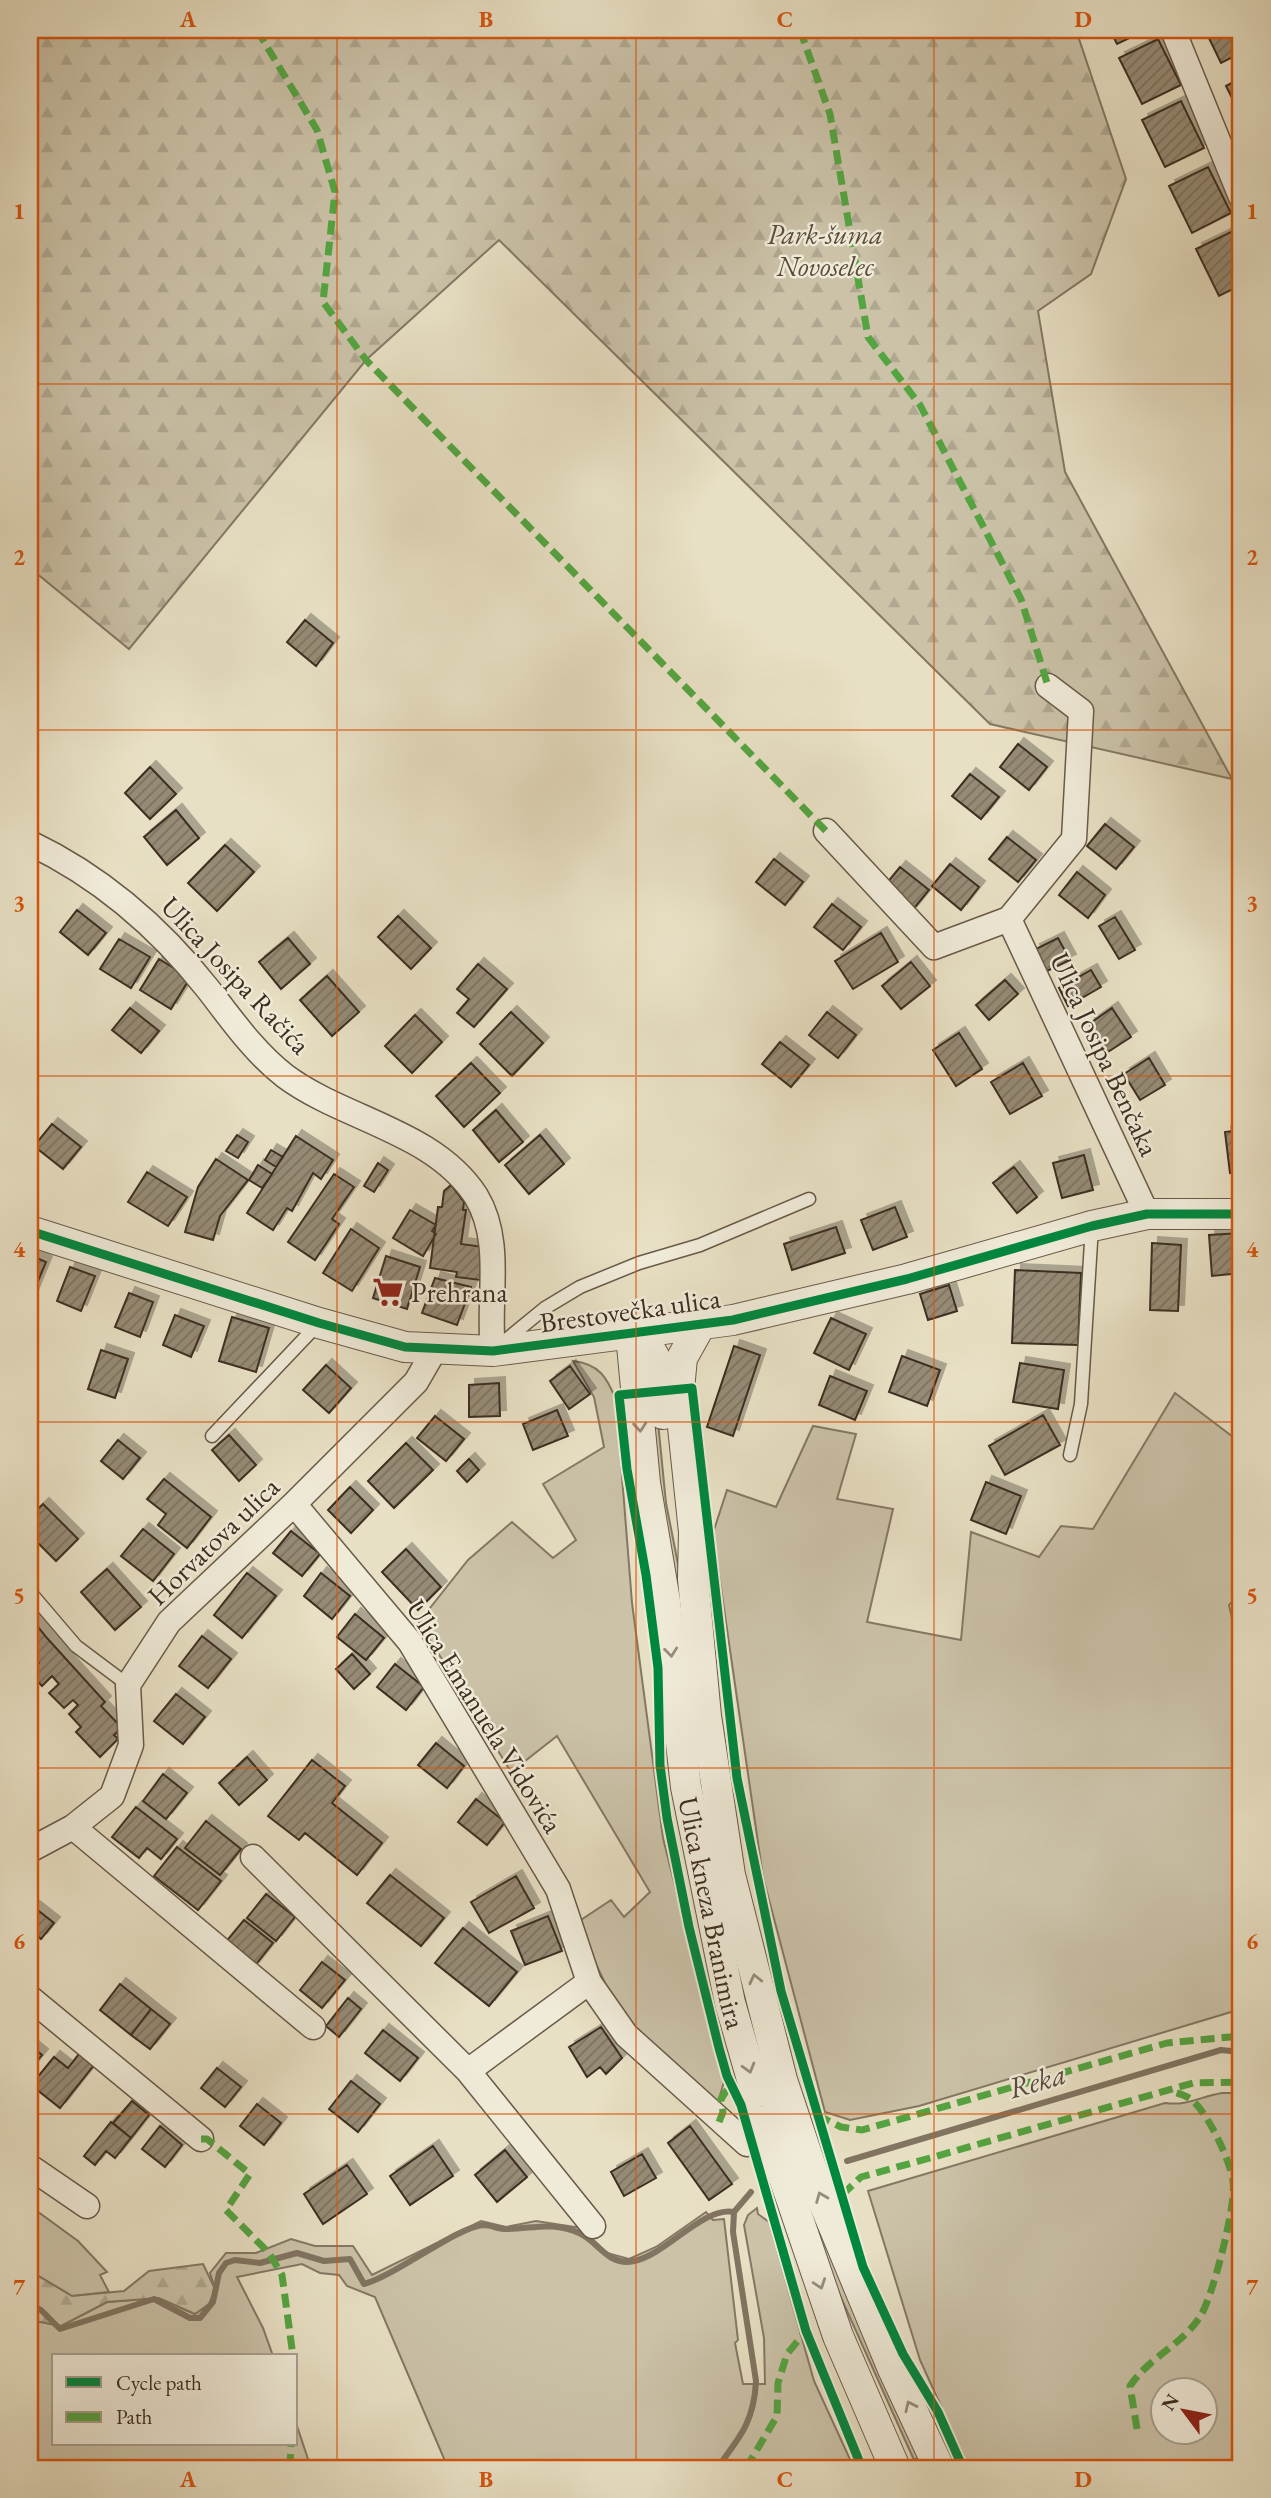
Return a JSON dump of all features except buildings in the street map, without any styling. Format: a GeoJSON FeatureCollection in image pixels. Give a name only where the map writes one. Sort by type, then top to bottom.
{"type":"FeatureCollection","features":[{"type":"Feature","properties":{"kind":"street"},"geometry":{"type":"LineString","coordinates":[[1174,30],[1241,197]]}},
{"type":"Feature","properties":{"kind":"street"},"geometry":{"type":"LineString","coordinates":[[826,831],[933,947],[1009,919],[1074,839],[1081,711],[1048,686]]}},
{"type":"Feature","properties":{"kind":"street","name":"Ulica Josipa Račića"},"geometry":{"type":"LineString","coordinates":[[30,843],[64,859],[103,885],[145,919],[208,990],[228,1017],[286,1077],[337,1107],[421,1147],[464,1182],[475,1195],[490,1228],[493,1246],[490,1328],[493,1352]]}},
{"type":"Feature","properties":{"kind":"street","name":"Ulica Josipa Benčaka"},"geometry":{"type":"LineString","coordinates":[[1009,919],[1147,1214]]}},
{"type":"Feature","properties":{"kind":"street","name":"Brestovečka ulica"},"geometry":{"type":"LineString","coordinates":[[30,1231],[319,1323],[405,1346],[434,1351],[493,1352],[701,1324],[907,1279],[1091,1226],[1147,1214],[1241,1214]]}},
{"type":"Feature","properties":{"kind":"street","name":"Ulica kneza Branimira"},"geometry":{"type":"LineString","coordinates":[[701,1324],[685,1349],[679,1377],[694,1532],[693,1579],[706,1716],[721,1826],[768,2028],[819,2191],[893,2369],[939,2468]]}},
{"type":"Feature","properties":{"kind":"street","name":"Ulica kneza Branimira"},"geometry":{"type":"LineString","coordinates":[[636,1334],[658,1368],[672,1510],[693,1579]]}},
{"type":"Feature","properties":{"kind":"street","name":"Ulica kneza Branimira"},"geometry":{"type":"LineString","coordinates":[[636,1334],[645,1483],[666,1601],[684,1775],[702,1878],[730,2003],[761,2107],[838,2336],[895,2468]]}},
{"type":"Feature","properties":{"kind":"street","name":"Horvatova ulica"},"geometry":{"type":"LineString","coordinates":[[128,1685],[169,1622],[294,1504],[416,1382],[434,1351]]}},
{"type":"Feature","properties":{"kind":"street","name":"Ulica Emanuela Vidovića"},"geometry":{"type":"LineString","coordinates":[[294,1504],[410,1642],[558,1889],[589,1982],[626,2035],[747,2144]]}},
{"type":"Feature","properties":{"kind":"street"},"geometry":{"type":"LineString","coordinates":[[30,1850],[74,1827],[112,1796],[131,1745],[128,1685]]}},
{"type":"Feature","properties":{"kind":"street"},"geometry":{"type":"LineString","coordinates":[[74,1827],[313,2027]]}},
{"type":"Feature","properties":{"kind":"street"},"geometry":{"type":"LineString","coordinates":[[253,1857],[468,2071],[593,2226]]}},
{"type":"Feature","properties":{"kind":"street"},"geometry":{"type":"LineString","coordinates":[[468,2071],[589,1982]]}},
{"type":"Feature","properties":{"kind":"street"},"geometry":{"type":"LineString","coordinates":[[30,1998],[201,2139]]}},
{"type":"Feature","properties":{"kind":"street"},"geometry":{"type":"LineString","coordinates":[[30,2167],[87,2206]]}},
{"type":"Feature","properties":{"kind":"lane"},"geometry":{"type":"LineString","coordinates":[[493,1352],[545,1308],[580,1287],[639,1263],[700,1245],[809,1199]]}},
{"type":"Feature","properties":{"kind":"lane"},"geometry":{"type":"LineString","coordinates":[[1070,1455],[1081,1404],[1091,1226]]}},
{"type":"Feature","properties":{"kind":"lane"},"geometry":{"type":"LineString","coordinates":[[212,1436],[319,1323]]}},
{"type":"Feature","properties":{"kind":"lane"},"geometry":{"type":"LineString","coordinates":[[30,1592],[76,1646],[128,1685]]}},
{"type":"Feature","properties":{"kind":"green space","name":"Park-šuma Novoselec"},"geometry":{"type":"Polygon","coordinates":[[[30,30],[1076,30],[1126,179],[1091,274],[1038,311],[1065,472],[1232,779],[990,724],[499,240],[366,360],[129,649],[30,568],[30,30]]]}},
{"type":"Feature","properties":{"kind":"green space"},"geometry":{"type":"Polygon","coordinates":[[[573,1361],[589,1365],[601,1373],[616,1400],[632,1603],[663,1838],[724,2082],[717,2105],[620,2015],[595,1962],[581,1920],[611,1900],[624,1917],[650,1892],[557,1736],[511,1772],[419,1622],[468,1560],[512,1522],[553,1558],[576,1540],[543,1484],[604,1447],[594,1397],[573,1361]]]}},
{"type":"Feature","properties":{"kind":"green space"},"geometry":{"type":"Polygon","coordinates":[[[1175,1393],[1241,1443],[1241,1593],[1229,1605],[1241,1658],[1241,2004],[1231,2012],[919,2106],[850,2120],[825,2112],[763,1877],[713,1533],[727,1490],[776,1507],[813,1426],[856,1434],[837,1499],[893,1509],[867,1622],[961,1640],[971,1532],[1039,1557],[1061,1526],[1093,1529],[1175,1393]]]}},
{"type":"Feature","properties":{"kind":"green space"},"geometry":{"type":"Polygon","coordinates":[[[648,1402],[656,1402],[666,1503],[680,1574],[723,1890],[921,2456],[914,2460],[830,2273],[774,2115],[713,1880],[661,1519],[648,1402]]]}},
{"type":"Feature","properties":{"kind":"green space"},"geometry":{"type":"Polygon","coordinates":[[[1222,2093],[1241,2093],[1241,2468],[969,2468],[920,2360],[868,2191],[1165,2103],[1187,2102],[1222,2093]]]}},
{"type":"Feature","properties":{"kind":"green space"},"geometry":{"type":"Polygon","coordinates":[[[30,2206],[78,2241],[107,2272],[100,2275],[109,2292],[72,2296],[30,2271],[30,2206]]]}},
{"type":"Feature","properties":{"kind":"green space"},"geometry":{"type":"Polygon","coordinates":[[[757,2208],[758,2214],[769,2222],[814,2381],[854,2468],[448,2468],[375,2297],[347,2286],[339,2275],[320,2273],[302,2264],[237,2277],[263,2328],[272,2354],[52,2354],[52,2446],[298,2446],[298,2429],[311,2468],[30,2468],[30,2320],[61,2326],[107,2302],[159,2298],[195,2314],[209,2304],[215,2289],[210,2273],[226,2253],[256,2253],[291,2239],[315,2246],[353,2246],[372,2275],[481,2221],[506,2227],[536,2221],[581,2228],[607,2253],[629,2259],[656,2247],[706,2212],[713,2220],[724,2219],[738,2340],[735,2343],[743,2384],[765,2384],[764,2338],[744,2225],[748,2215],[757,2208]]]}},
{"type":"Feature","properties":{"kind":"green space"},"geometry":{"type":"Polygon","coordinates":[[[203,2264],[215,2289],[209,2304],[195,2314],[159,2298],[107,2302],[61,2326],[30,2320],[30,2271],[72,2296],[124,2291],[149,2271],[203,2264]]]}},
{"type":"Feature","properties":{"kind":"waterway","name":"Reka"},"geometry":{"type":"LineString","coordinates":[[847,2161],[1221,2050],[1241,2052]]}},
{"type":"Feature","properties":{"kind":"waterway","name":"Reka"},"geometry":{"type":"LineString","coordinates":[[717,2468],[744,2428],[755,2395],[756,2381],[733,2232],[734,2212],[751,2192]]}},
{"type":"Feature","properties":{"kind":"waterway"},"geometry":{"type":"LineString","coordinates":[[30,2305],[41,2310],[60,2329],[154,2299],[190,2318],[200,2318],[213,2302],[219,2273],[226,2263],[235,2260],[260,2263],[297,2253],[324,2261],[350,2259],[364,2284],[392,2272],[473,2227],[484,2225],[505,2229],[551,2226],[569,2229],[586,2237],[610,2257],[625,2262],[634,2261],[659,2250],[710,2216],[734,2212]]}},
{"type":"Feature","properties":{"kind":"marked path"},"geometry":{"type":"LineString","coordinates":[[257,30],[317,130],[335,192],[323,302],[366,360],[826,831]]}},
{"type":"Feature","properties":{"kind":"marked path"},"geometry":{"type":"LineString","coordinates":[[800,30],[830,114],[868,337],[920,405],[1021,599],[1048,686]]}},
{"type":"Feature","properties":{"kind":"marked path"},"geometry":{"type":"LineString","coordinates":[[817,2115],[841,2127],[862,2130],[1167,2043],[1241,2036]]}},
{"type":"Feature","properties":{"kind":"marked path"},"geometry":{"type":"LineString","coordinates":[[842,2195],[861,2177],[1193,2083],[1241,2082]]}},
{"type":"Feature","properties":{"kind":"marked path"},"geometry":{"type":"LineString","coordinates":[[719,2122],[723,2112],[721,2099],[731,2084]]}},
{"type":"Feature","properties":{"kind":"marked path"},"geometry":{"type":"LineString","coordinates":[[1137,2429],[1130,2386],[1147,2367],[1185,2334],[1201,2315],[1212,2289],[1223,2249],[1233,2192],[1228,2161],[1210,2124],[1189,2098],[1169,2090]]}},
{"type":"Feature","properties":{"kind":"marked path"},"geometry":{"type":"LineString","coordinates":[[201,2139],[207,2139],[250,2174],[226,2210],[269,2253],[282,2275],[293,2354]]}},
{"type":"Feature","properties":{"kind":"marked path"},"geometry":{"type":"LineString","coordinates":[[746,2468],[777,2416],[778,2383],[787,2354],[806,2331]]}},
{"type":"Feature","properties":{"kind":"marked path"},"geometry":{"type":"LineString","coordinates":[[290,2468],[291,2446]]}},
{"type":"Feature","properties":{"kind":"cycle path"},"geometry":{"type":"LineString","coordinates":[[30,1231],[319,1323],[405,1347],[493,1351],[733,1320],[907,1279],[1092,1226],[1147,1214],[1241,1214]]}},
{"type":"Feature","properties":{"kind":"cycle path"},"geometry":{"type":"LineString","coordinates":[[862,2468],[806,2331],[741,2105],[727,2076],[689,1927],[667,1818],[660,1765],[658,1668],[646,1575],[627,1469],[619,1395],[692,1388],[737,1778],[781,1991],[863,2267],[903,2354],[938,2412],[963,2468]]}},
{"type":"Feature","properties":{"kind":"place","name":"Prehrana"},"geometry":{"type":"Point","coordinates":[388,1292]}}]}
